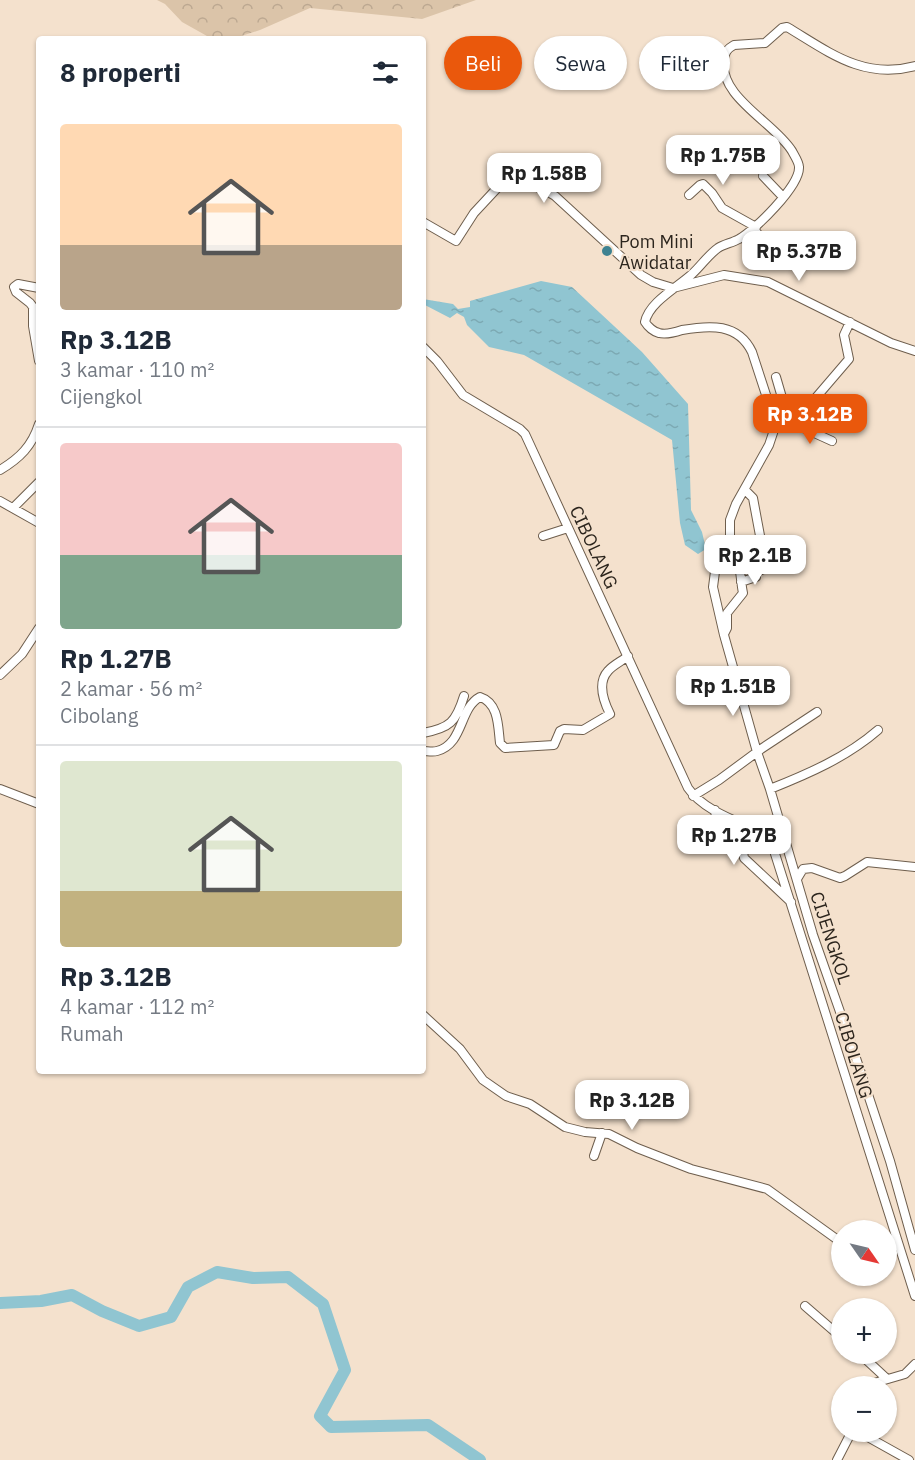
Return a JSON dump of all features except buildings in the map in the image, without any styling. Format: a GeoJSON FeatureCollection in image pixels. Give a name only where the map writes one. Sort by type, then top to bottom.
{"type":"FeatureCollection","features":[{"type":"Feature","properties":{"kind":"street"},"geometry":{"type":"LineString","coordinates":[[673,288],[693,274],[716,249],[738,240],[755,228],[783,197],[797,174],[799,166],[787,143],[743,102],[729,85],[723,63],[725,52],[729,48],[734,45],[765,43],[782,28],[787,27],[824,50],[856,64],[883,70],[915,66]]}},
{"type":"Feature","properties":{"kind":"street"},"geometry":{"type":"LineString","coordinates":[[763,176],[783,197]]}},
{"type":"Feature","properties":{"kind":"street"},"geometry":{"type":"LineString","coordinates":[[426,224],[456,241],[474,213],[501,184],[505,182],[540,188],[555,196],[641,275],[653,282],[673,288],[724,275],[768,282],[891,343],[915,351]]}},
{"type":"Feature","properties":{"kind":"street"},"geometry":{"type":"LineString","coordinates":[[689,195],[703,184],[722,208],[755,228],[771,261]]}},
{"type":"Feature","properties":{"kind":"street"},"geometry":{"type":"LineString","coordinates":[[36,287],[18,284],[14,287],[16,292],[33,307],[36,344]]}},
{"type":"Feature","properties":{"kind":"street","name":"CIJENGKOL"},"geometry":{"type":"LineString","coordinates":[[673,288],[651,310],[645,319],[646,324],[662,334],[692,328],[728,329],[737,333],[752,351],[770,410],[773,433],[736,504],[730,520],[730,536],[716,564],[713,587],[757,752],[813,934],[890,1161],[915,1250]]}},
{"type":"Feature","properties":{"kind":"street"},"geometry":{"type":"LineString","coordinates":[[799,426],[813,401],[849,359],[844,335],[850,322]]}},
{"type":"Feature","properties":{"kind":"street","name":"CIBOLANG"},"geometry":{"type":"LineString","coordinates":[[426,350],[463,395],[525,434],[693,796],[697,801],[770,838],[915,1296]]}},
{"type":"Feature","properties":{"kind":"street"},"geometry":{"type":"LineString","coordinates":[[776,377],[783,400],[786,424]]}},
{"type":"Feature","properties":{"kind":"street"},"geometry":{"type":"LineString","coordinates":[[770,410],[786,424],[799,426],[832,441]]}},
{"type":"Feature","properties":{"kind":"street"},"geometry":{"type":"LineString","coordinates":[[0,470],[21,457],[36,431]]}},
{"type":"Feature","properties":{"kind":"street"},"geometry":{"type":"LineString","coordinates":[[13,508],[36,485]]}},
{"type":"Feature","properties":{"kind":"street"},"geometry":{"type":"LineString","coordinates":[[741,582],[753,580],[756,572],[766,568],[753,498],[745,490]]}},
{"type":"Feature","properties":{"kind":"street"},"geometry":{"type":"LineString","coordinates":[[0,501],[36,521]]}},
{"type":"Feature","properties":{"kind":"street"},"geometry":{"type":"LineString","coordinates":[[543,536],[568,528]]}},
{"type":"Feature","properties":{"kind":"street"},"geometry":{"type":"LineString","coordinates":[[724,550],[733,553],[738,560],[743,593],[727,613],[727,628],[724,635]]}},
{"type":"Feature","properties":{"kind":"street"},"geometry":{"type":"LineString","coordinates":[[0,675],[22,654],[36,633]]}},
{"type":"Feature","properties":{"kind":"street"},"geometry":{"type":"LineString","coordinates":[[426,751],[437,751],[451,743],[472,702],[480,697],[490,701],[494,708],[500,743],[504,748],[554,745],[560,731],[564,729],[583,730],[610,714],[603,697],[606,672],[628,656]]}},
{"type":"Feature","properties":{"kind":"street"},"geometry":{"type":"LineString","coordinates":[[426,732],[450,724],[460,710],[464,696]]}},
{"type":"Feature","properties":{"kind":"street"},"geometry":{"type":"LineString","coordinates":[[693,796],[817,712]]}},
{"type":"Feature","properties":{"kind":"street"},"geometry":{"type":"LineString","coordinates":[[770,789],[791,782],[832,762],[878,730]]}},
{"type":"Feature","properties":{"kind":"street"},"geometry":{"type":"LineString","coordinates":[[0,789],[36,802]]}},
{"type":"Feature","properties":{"kind":"street"},"geometry":{"type":"LineString","coordinates":[[715,810],[716,818],[730,827],[742,845],[744,858],[791,902]]}},
{"type":"Feature","properties":{"kind":"street"},"geometry":{"type":"LineString","coordinates":[[797,879],[803,869],[809,868],[842,878],[867,862],[915,867]]}},
{"type":"Feature","properties":{"kind":"street"},"geometry":{"type":"LineString","coordinates":[[426,1019],[460,1049],[477,1074],[506,1096],[530,1104],[565,1126],[585,1132],[609,1134],[704,1174],[767,1189],[831,1235]]}},
{"type":"Feature","properties":{"kind":"street"},"geometry":{"type":"LineString","coordinates":[[594,1156],[602,1133]]}},
{"type":"Feature","properties":{"kind":"street"},"geometry":{"type":"LineString","coordinates":[[898,1246],[913,1237]]}},
{"type":"Feature","properties":{"kind":"street"},"geometry":{"type":"LineString","coordinates":[[805,1306],[831,1328]]}},
{"type":"Feature","properties":{"kind":"street"},"geometry":{"type":"LineString","coordinates":[[871,1364],[884,1376]]}},
{"type":"Feature","properties":{"kind":"street"},"geometry":{"type":"LineString","coordinates":[[897,1376],[905,1374],[915,1364]]}},
{"type":"Feature","properties":{"kind":"street"},"geometry":{"type":"LineString","coordinates":[[837,1460],[848,1442]]}},
{"type":"Feature","properties":{"kind":"street"},"geometry":{"type":"LineString","coordinates":[[875,1442],[909,1460]]}},
{"type":"Feature","properties":{"kind":"green space"},"geometry":{"type":"Polygon","coordinates":[[[157,0],[476,0],[422,19],[310,8],[241,36],[207,36],[182,22],[165,4],[157,0]]]}},
{"type":"Feature","properties":{"kind":"water"},"geometry":{"type":"Polygon","coordinates":[[[541,281],[572,287],[642,352],[688,404],[691,510],[702,532],[706,549],[698,554],[685,545],[680,523],[672,440],[524,355],[489,347],[467,325],[464,317],[457,313],[450,318],[426,306],[426,300],[453,304],[458,309],[470,307],[470,301],[541,281]]]}},
{"type":"Feature","properties":{"kind":"waterway"},"geometry":{"type":"LineString","coordinates":[[0,1303],[41,1301],[72,1295],[102,1311],[139,1326],[171,1317],[188,1287],[217,1272],[253,1278],[288,1277],[323,1304],[345,1370],[320,1416],[331,1427],[428,1425],[480,1460]]}},
{"type":"Feature","properties":{"kind":"place","name":"Pom Mini Awidatar"},"geometry":{"type":"Point","coordinates":[607,251]}}]}
